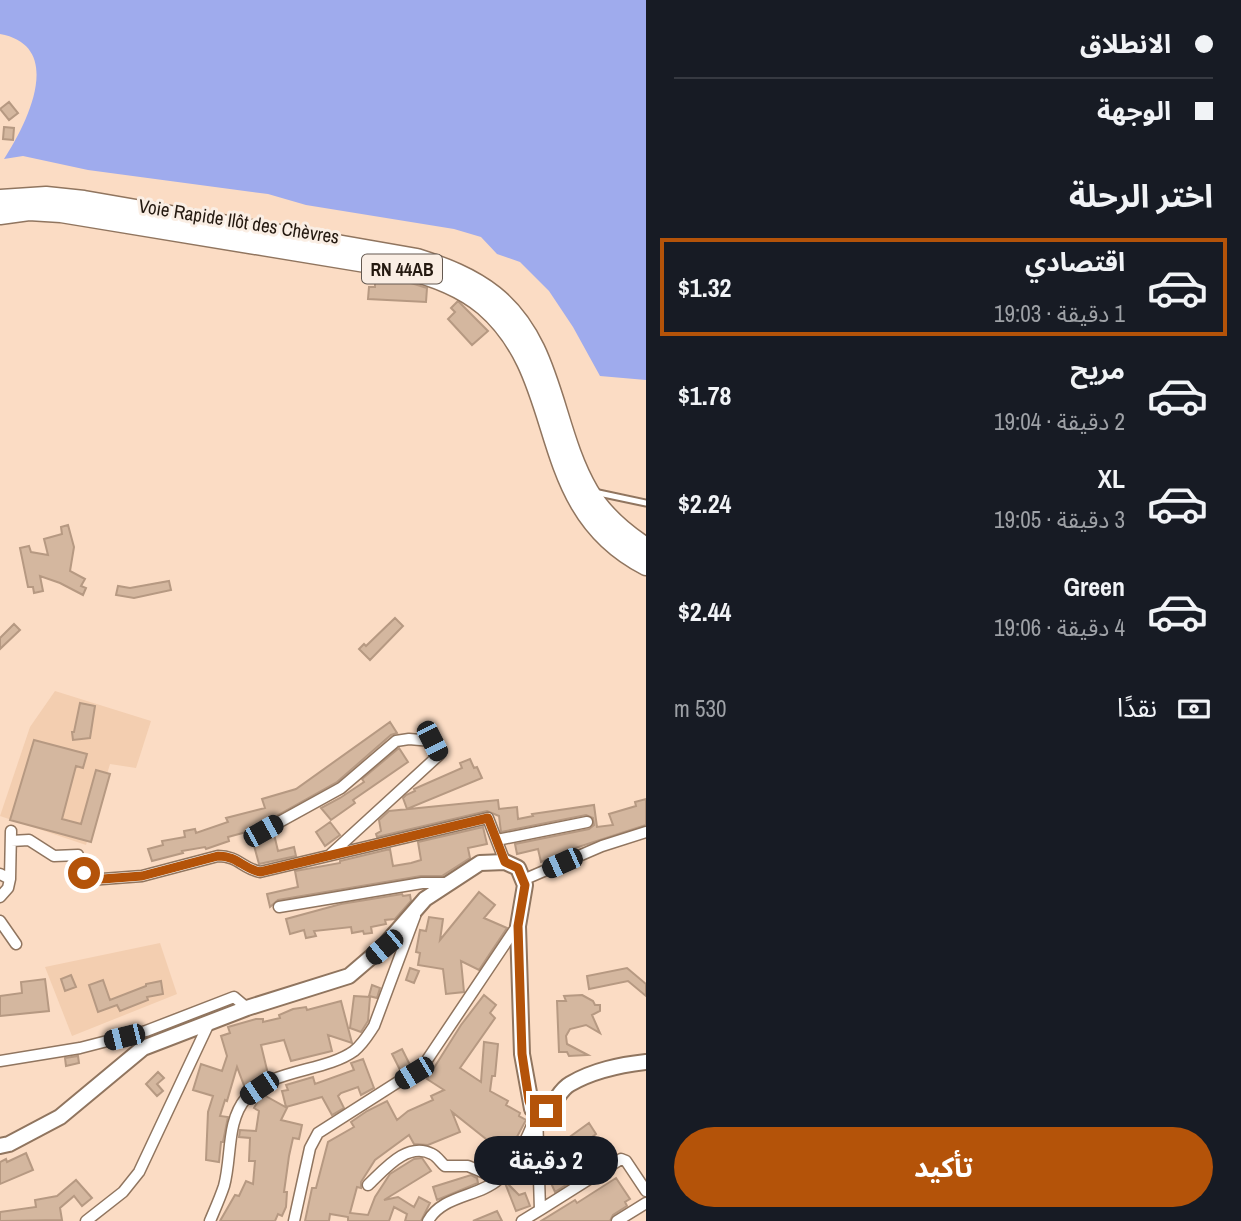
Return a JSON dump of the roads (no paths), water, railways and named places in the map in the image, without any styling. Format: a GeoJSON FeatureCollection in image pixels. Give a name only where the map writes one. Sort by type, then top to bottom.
{"type":"FeatureCollection","features":[{"type":"Feature","properties":{"kind":"highway","name":"Voie Rapide Ilôt des Chèvres"},"geometry":{"type":"LineString","coordinates":[[0,198],[47,196],[149,211],[417,258],[469,278],[495,296],[519,322],[540,356],[576,463],[589,491],[603,512],[625,533],[646,547]]}},
{"type":"Feature","properties":{"kind":"highway","name":"Voie Rapide Ilôt des Chèvres"},"geometry":{"type":"LineString","coordinates":[[0,215],[45,212],[173,232],[402,269],[426,275],[459,289],[485,307],[508,332],[527,363],[565,475],[583,511],[612,544],[646,566]]}},
{"type":"Feature","properties":{"kind":"street"},"geometry":{"type":"LineString","coordinates":[[263,831],[341,788],[396,741],[432,741],[439,755],[331,854]]}},
{"type":"Feature","properties":{"kind":"street"},"geometry":{"type":"LineString","coordinates":[[0,897],[8,888],[5,877],[11,836],[29,840],[54,856],[78,855],[89,880],[142,876],[218,856],[231,856],[250,870],[260,872],[488,818],[505,862]]}},
{"type":"Feature","properties":{"kind":"street"},"geometry":{"type":"LineString","coordinates":[[497,841],[587,822]]}},
{"type":"Feature","properties":{"kind":"street"},"geometry":{"type":"LineString","coordinates":[[523,880],[602,846],[646,832]]}},
{"type":"Feature","properties":{"kind":"street"},"geometry":{"type":"LineString","coordinates":[[0,1146],[9,1144],[60,1117],[143,1048],[247,1008],[349,976],[384,947],[425,899],[480,863],[505,862],[518,868],[525,885],[518,926],[522,1054],[529,1101],[537,1113],[540,1210]]}},
{"type":"Feature","properties":{"kind":"street"},"geometry":{"type":"LineString","coordinates":[[279,907],[422,883],[449,883]]}},
{"type":"Feature","properties":{"kind":"street"},"geometry":{"type":"LineString","coordinates":[[210,1221],[224,1185],[235,1118],[247,1097],[271,1080],[351,1053],[364,1042],[374,1026],[418,907]]}},
{"type":"Feature","properties":{"kind":"street"},"geometry":{"type":"LineString","coordinates":[[0,921],[16,944]]}},
{"type":"Feature","properties":{"kind":"street"},"geometry":{"type":"LineString","coordinates":[[294,1221],[310,1148],[318,1133],[423,1066],[518,926]]}},
{"type":"Feature","properties":{"kind":"street"},"geometry":{"type":"LineString","coordinates":[[0,1061],[80,1048],[146,1031],[234,997],[247,1008]]}},
{"type":"Feature","properties":{"kind":"street"},"geometry":{"type":"LineString","coordinates":[[86,1221],[122,1192],[139,1172],[209,1023]]}},
{"type":"Feature","properties":{"kind":"street"},"geometry":{"type":"LineString","coordinates":[[428,1221],[433,1213],[445,1205],[499,1179],[525,1145],[537,1113],[552,1107],[568,1085],[612,1067],[646,1062]]}},
{"type":"Feature","properties":{"kind":"street"},"geometry":{"type":"LineString","coordinates":[[368,1185],[393,1160],[416,1150],[432,1154],[445,1166],[468,1166],[499,1179]]}},
{"type":"Feature","properties":{"kind":"street"},"geometry":{"type":"LineString","coordinates":[[522,1221],[621,1159],[626,1161],[646,1191]]}},
{"type":"Feature","properties":{"kind":"street"},"geometry":{"type":"LineString","coordinates":[[617,1221],[646,1203]]}},
{"type":"Feature","properties":{"kind":"lane"},"geometry":{"type":"LineString","coordinates":[[589,491],[646,503]]}},
{"type":"Feature","properties":{"kind":"water"},"geometry":{"type":"Polygon","coordinates":[[[0,0],[646,0],[646,380],[600,376],[549,291],[520,262],[497,254],[481,237],[454,229],[306,205],[268,194],[88,170],[23,156],[4,159],[30,107],[36,70],[32,54],[20,41],[0,34],[0,0]]]}}]}
